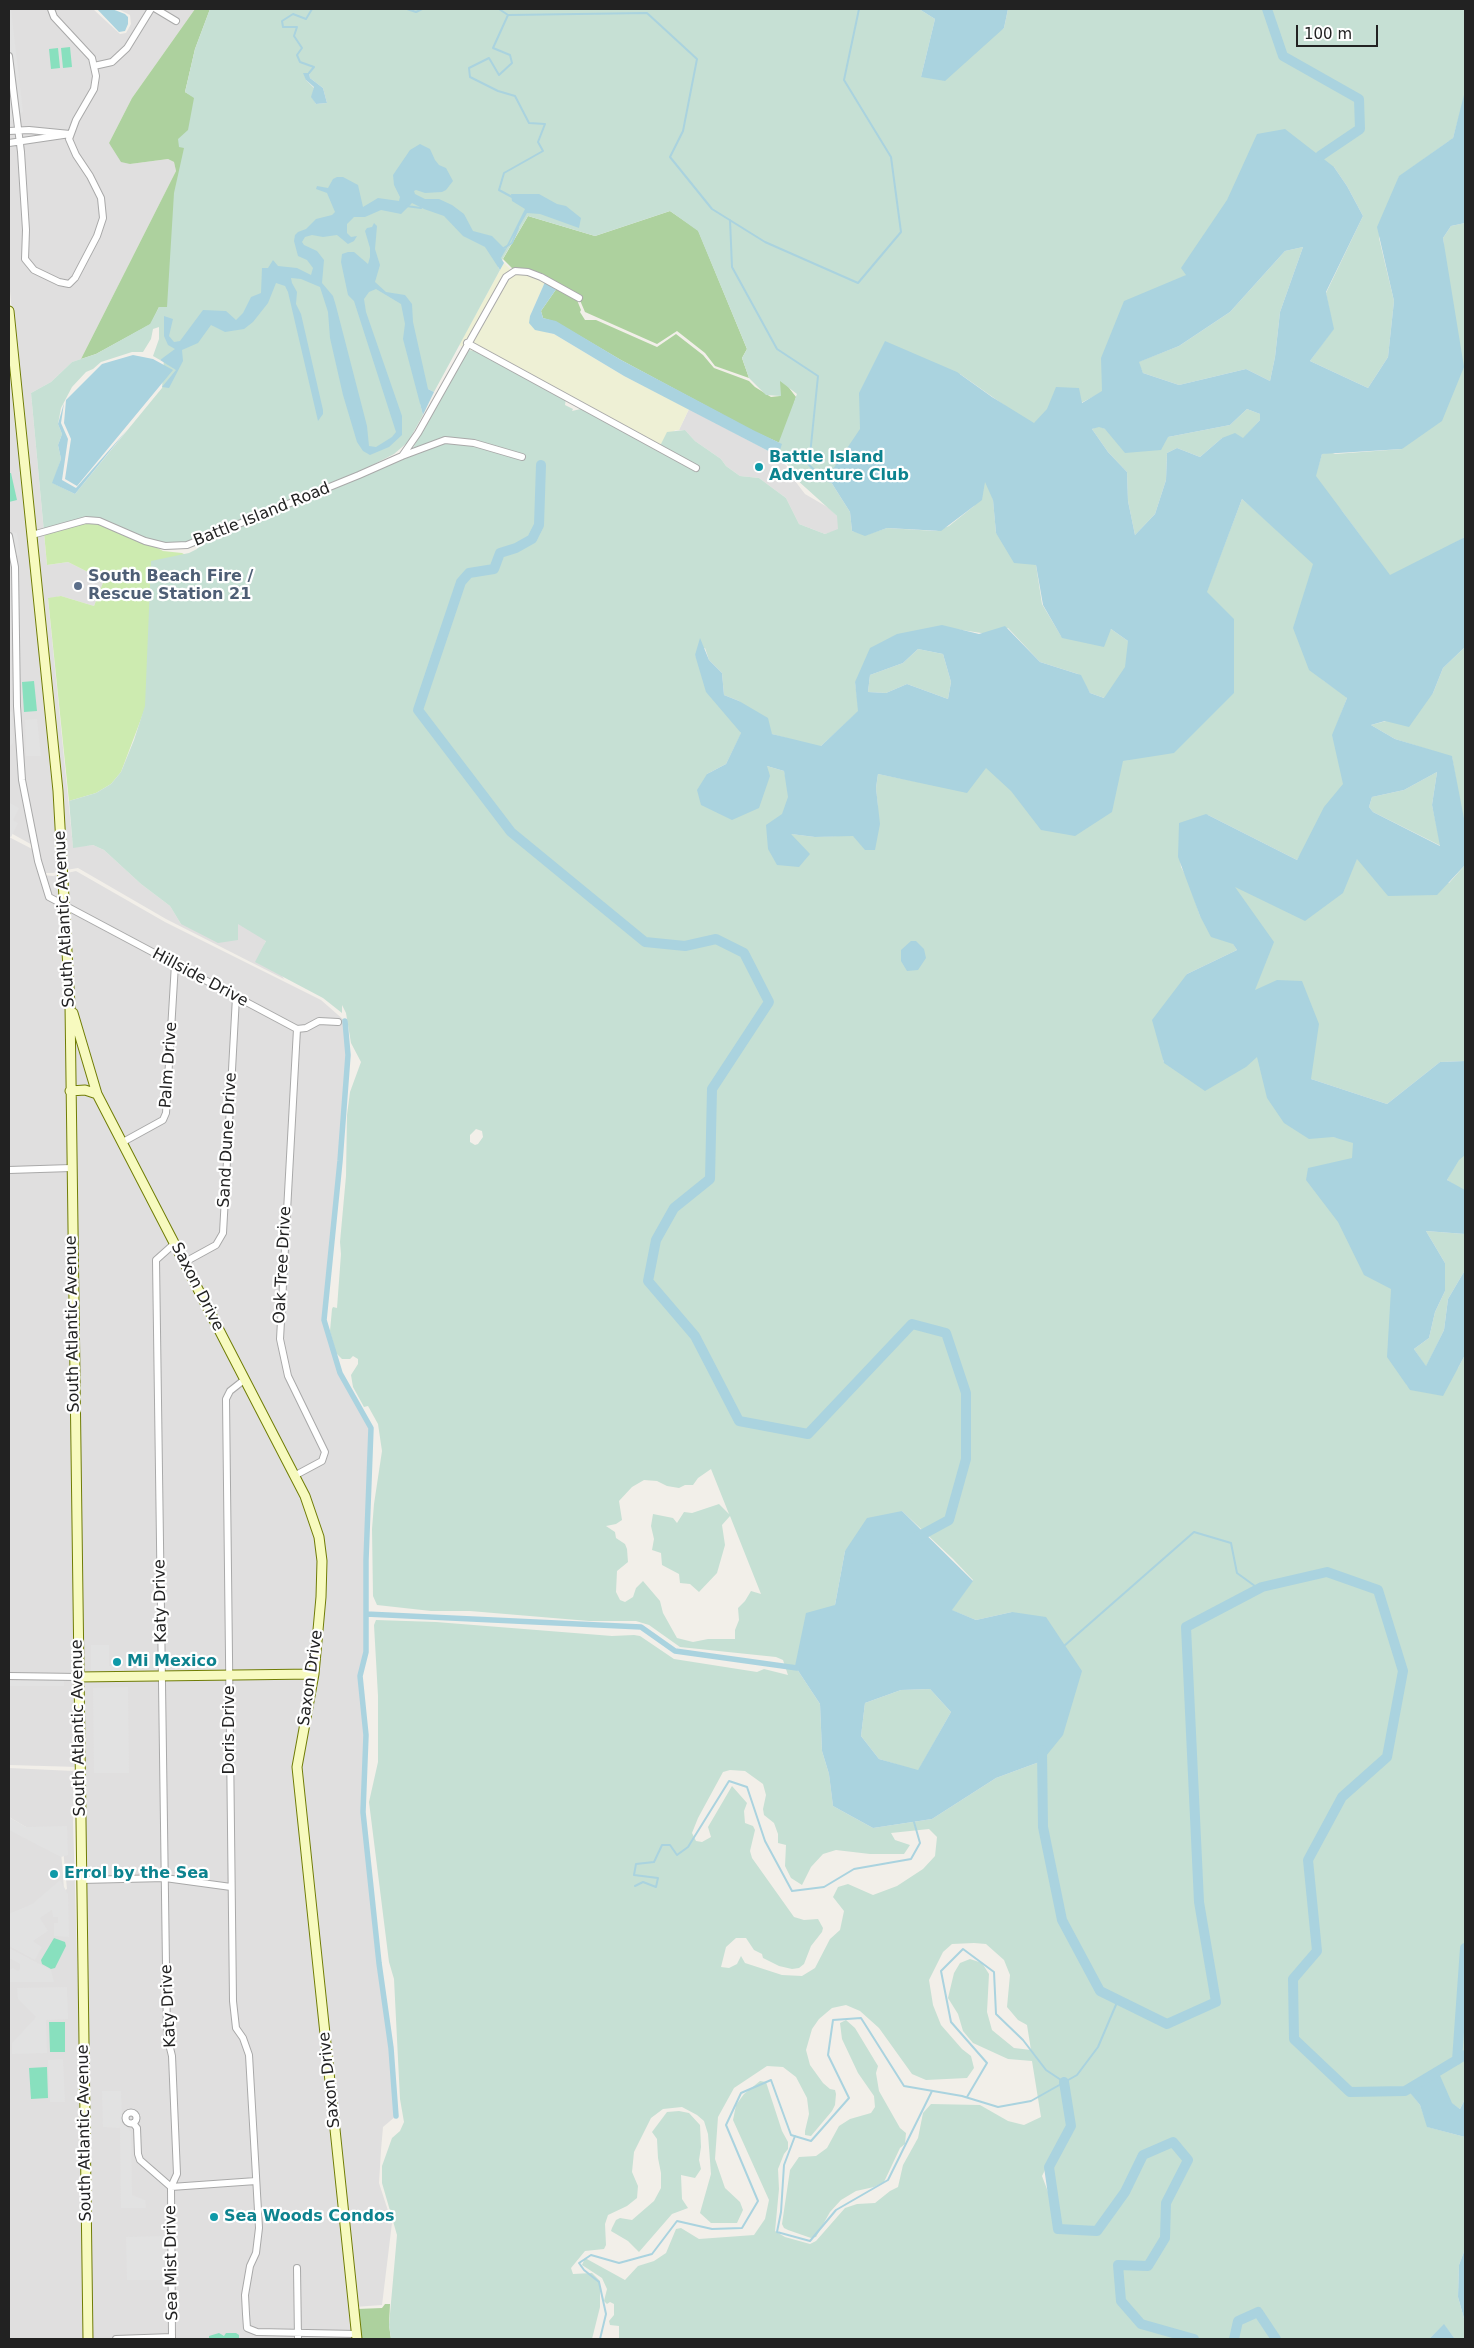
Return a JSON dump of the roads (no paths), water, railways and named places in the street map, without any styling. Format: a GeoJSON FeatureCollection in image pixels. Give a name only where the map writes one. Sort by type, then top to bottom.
{"type":"FeatureCollection","features":[{"type":"Feature","properties":{"kind":"street"},"geometry":{"type":"LineString","coordinates":[[9,56],[13,101],[20,142],[26,230],[25,259],[34,270],[59,282],[69,284],[76,278],[99,232],[103,218],[101,198],[90,176],[76,155],[70,139],[70,134],[94,89],[96,76],[92,58],[54,17],[51,9]]}},
{"type":"Feature","properties":{"kind":"street"},"geometry":{"type":"LineString","coordinates":[[94,66],[112,62],[126,48],[151,9]]}},
{"type":"Feature","properties":{"kind":"street"},"geometry":{"type":"LineString","coordinates":[[156,9],[176,22]]}},
{"type":"Feature","properties":{"kind":"street"},"geometry":{"type":"LineString","coordinates":[[9,132],[70,134]]}},
{"type":"Feature","properties":{"kind":"street"},"geometry":{"type":"LineString","coordinates":[[9,143],[70,134]]}},
{"type":"Feature","properties":{"kind":"street"},"geometry":{"type":"LineString","coordinates":[[402,456],[418,433],[467,343],[506,277],[515,271],[541,277],[580,298]]}},
{"type":"Feature","properties":{"kind":"street","name":"South Atlantic Avenue"},"geometry":{"type":"LineString","coordinates":[[9,310],[58,791],[70,1005],[88,2339]]}},
{"type":"Feature","properties":{"kind":"street"},"geometry":{"type":"LineString","coordinates":[[467,343],[696,468]]}},
{"type":"Feature","properties":{"kind":"street","name":"Battle Island Road"},"geometry":{"type":"LineString","coordinates":[[32,535],[86,520],[99,521],[145,541],[165,546],[187,546],[434,443],[455,440],[474,443],[522,457]]}},
{"type":"Feature","properties":{"kind":"street"},"geometry":{"type":"LineString","coordinates":[[9,536],[14,567],[17,706],[22,780],[37,856],[49,897],[66,907]]}},
{"type":"Feature","properties":{"kind":"street","name":"Hillside Drive"},"geometry":{"type":"LineString","coordinates":[[66,907],[297,1028]]}},
{"type":"Feature","properties":{"kind":"street","name":"Palm Drive"},"geometry":{"type":"LineString","coordinates":[[123,1142],[163,1120],[166,1113],[175,964]]}},
{"type":"Feature","properties":{"kind":"street","name":"Sand Dune Drive"},"geometry":{"type":"LineString","coordinates":[[185,1262],[216,1245],[223,1233],[236,997]]}},
{"type":"Feature","properties":{"kind":"street","name":"Saxon Drive"},"geometry":{"type":"LineString","coordinates":[[70,1005],[98,1094],[305,1496],[319,1537],[322,1561],[321,1597],[314,1674],[297,1767],[357,2336]]}},
{"type":"Feature","properties":{"kind":"street"},"geometry":{"type":"LineString","coordinates":[[297,1028],[306,1028],[320,1020],[338,1022]]}},
{"type":"Feature","properties":{"kind":"street","name":"Oak Tree Drive"},"geometry":{"type":"LineString","coordinates":[[294,1476],[322,1461],[325,1452],[288,1376],[282,1357],[280,1339],[297,1028]]}},
{"type":"Feature","properties":{"kind":"street"},"geometry":{"type":"LineString","coordinates":[[70,1091],[86,1090],[98,1094]]}},
{"type":"Feature","properties":{"kind":"street"},"geometry":{"type":"LineString","coordinates":[[9,1170],[71,1168]]}},
{"type":"Feature","properties":{"kind":"street","name":"Katy Drive"},"geometry":{"type":"LineString","coordinates":[[171,2187],[177,2174],[172,2056],[167,2036],[156,1260],[175,1244]]}},
{"type":"Feature","properties":{"kind":"street","name":"Doris Drive"},"geometry":{"type":"LineString","coordinates":[[244,1380],[230,1391],[226,1399],[231,1887],[234,2016],[236,2028],[243,2038],[249,2055],[256,2181]]}},
{"type":"Feature","properties":{"kind":"street"},"geometry":{"type":"LineString","coordinates":[[9,1676],[314,1674]]}},
{"type":"Feature","properties":{"kind":"street"},"geometry":{"type":"LineString","coordinates":[[81,1880],[165,1878],[231,1887]]}},
{"type":"Feature","properties":{"kind":"street"},"geometry":{"type":"LineString","coordinates":[[133,2123],[137,2128],[140,2160],[171,2187],[256,2181],[259,2228],[256,2253],[250,2266],[245,2295],[248,2328],[256,2332],[298,2337],[357,2336]]}},
{"type":"Feature","properties":{"kind":"street","name":"Sea Mist Drive"},"geometry":{"type":"LineString","coordinates":[[171,2187],[172,2338]]}},
{"type":"Feature","properties":{"kind":"street"},"geometry":{"type":"LineString","coordinates":[[297,2268],[298,2337]]}},
{"type":"Feature","properties":{"kind":"street"},"geometry":{"type":"LineString","coordinates":[[116,2339],[172,2338]]}},
{"type":"Feature","properties":{"kind":"water"},"geometry":{"type":"Polygon","coordinates":[[[97,9],[112,9],[125,14],[128,17],[128,24],[125,31],[119,32],[97,9]]]}},
{"type":"Feature","properties":{"kind":"water"},"geometry":{"type":"Polygon","coordinates":[[[919,9],[1008,9],[1004,28],[945,81],[921,77],[935,19],[919,9]]]}},
{"type":"Feature","properties":{"kind":"water"},"geometry":{"type":"Polygon","coordinates":[[[303,73],[309,73],[310,78],[323,88],[327,103],[316,104],[311,97],[314,87],[306,80],[303,73]]]}},
{"type":"Feature","properties":{"kind":"water"},"geometry":{"type":"Polygon","coordinates":[[[1465,91],[1465,223],[1451,226],[1443,238],[1464,367],[1442,421],[1402,449],[1322,454],[1316,476],[1390,575],[1465,537],[1465,647],[1443,668],[1433,693],[1409,727],[1385,721],[1371,725],[1395,739],[1452,756],[1465,824],[1465,865],[1437,895],[1388,896],[1357,859],[1343,893],[1305,921],[1235,887],[1274,942],[1255,990],[1277,980],[1302,981],[1319,1024],[1311,1079],[1387,1104],[1440,1062],[1465,1061],[1465,1155],[1459,1160],[1447,1180],[1465,1190],[1465,1234],[1426,1231],[1445,1263],[1445,1291],[1435,1312],[1429,1338],[1414,1349],[1426,1366],[1444,1330],[1448,1299],[1465,1270],[1465,1355],[1443,1396],[1410,1390],[1387,1357],[1391,1289],[1364,1275],[1338,1222],[1306,1180],[1308,1168],[1352,1158],[1353,1143],[1333,1137],[1309,1139],[1284,1123],[1267,1098],[1257,1057],[1246,1067],[1205,1091],[1164,1063],[1152,1020],[1187,974],[1237,950],[1233,944],[1211,937],[1200,916],[1178,857],[1179,823],[1206,814],[1297,860],[1324,807],[1343,784],[1332,735],[1347,698],[1309,670],[1293,628],[1313,564],[1242,499],[1207,592],[1234,619],[1234,693],[1174,753],[1123,761],[1112,812],[1075,836],[1041,830],[1011,791],[986,768],[967,793],[878,774],[876,788],[880,824],[875,850],[865,850],[853,836],[815,837],[791,834],[810,854],[799,867],[777,865],[768,849],[766,825],[782,814],[788,797],[784,771],[767,766],[770,776],[759,808],[732,820],[701,805],[697,790],[707,774],[726,764],[741,733],[706,692],[695,655],[700,638],[709,660],[722,673],[724,695],[739,701],[768,718],[772,734],[821,746],[858,711],[855,682],[870,648],[897,634],[942,625],[979,634],[1005,626],[1040,662],[1081,675],[1090,693],[1104,698],[1125,667],[1128,641],[1111,629],[1104,647],[1062,638],[1043,605],[1036,565],[1014,563],[996,533],[993,500],[985,482],[982,500],[941,531],[887,528],[865,536],[852,531],[850,512],[831,482],[831,472],[860,429],[859,393],[885,341],[957,372],[992,397],[1034,423],[1047,409],[1056,387],[1079,388],[1082,403],[1102,391],[1101,358],[1124,301],[1186,275],[1181,268],[1227,200],[1257,134],[1285,129],[1334,167],[1347,186],[1363,216],[1326,292],[1334,329],[1310,361],[1368,388],[1388,357],[1394,301],[1377,227],[1399,176],[1453,138],[1465,91]],[[1303,247],[1285,251],[1230,312],[1179,346],[1139,362],[1143,373],[1179,385],[1246,369],[1270,381],[1275,357],[1280,312],[1303,247]],[[1247,409],[1230,425],[1168,437],[1161,450],[1125,453],[1105,429],[1099,427],[1092,429],[1108,452],[1127,472],[1128,501],[1135,535],[1155,514],[1166,480],[1167,453],[1177,448],[1200,457],[1222,438],[1235,433],[1243,438],[1260,420],[1260,414],[1247,409]],[[918,649],[903,663],[870,675],[868,692],[886,693],[907,684],[948,699],[951,682],[943,654],[918,649]],[[1437,772],[1404,790],[1372,797],[1369,807],[1373,812],[1440,846],[1432,805],[1437,772]]]}},
{"type":"Feature","properties":{"kind":"water"},"geometry":{"type":"Polygon","coordinates":[[[420,144],[430,149],[435,160],[439,165],[446,168],[453,181],[442,192],[425,193],[416,190],[414,191],[415,194],[425,199],[439,199],[452,205],[464,214],[473,231],[492,236],[505,249],[525,209],[512,201],[511,194],[539,194],[557,204],[566,206],[581,218],[579,228],[540,214],[527,213],[501,258],[504,263],[500,270],[485,247],[463,236],[444,216],[412,203],[401,214],[381,210],[365,217],[354,217],[347,224],[347,233],[351,237],[357,236],[354,241],[348,244],[337,235],[323,237],[312,235],[305,237],[302,242],[304,245],[317,251],[324,260],[322,283],[333,296],[367,426],[369,446],[376,447],[392,437],[396,432],[354,301],[348,295],[341,262],[342,254],[354,252],[368,264],[370,248],[365,231],[367,228],[372,227],[374,223],[377,226],[375,249],[380,265],[375,282],[386,292],[405,295],[412,304],[413,322],[428,389],[434,392],[423,415],[403,339],[405,324],[401,304],[376,289],[369,292],[364,299],[366,312],[402,416],[402,435],[389,447],[370,455],[363,451],[357,442],[343,395],[330,338],[328,312],[320,287],[301,279],[291,278],[297,292],[296,304],[301,314],[323,410],[323,414],[318,421],[288,292],[285,286],[276,283],[268,303],[253,322],[244,329],[225,332],[211,325],[198,343],[182,350],[183,361],[169,388],[162,387],[176,370],[160,360],[175,349],[168,345],[164,336],[164,316],[173,319],[169,336],[174,342],[180,341],[203,310],[226,311],[236,320],[243,313],[251,297],[261,293],[262,268],[268,268],[273,260],[278,266],[297,268],[311,275],[313,268],[307,260],[298,256],[294,241],[295,235],[306,229],[316,219],[332,215],[335,212],[327,193],[316,189],[317,186],[328,188],[333,179],[343,177],[358,185],[363,207],[378,198],[399,201],[400,197],[394,185],[393,175],[410,150],[420,144]]]}},
{"type":"Feature","properties":{"kind":"water"},"geometry":{"type":"Polygon","coordinates":[[[545,282],[557,288],[541,311],[543,318],[556,321],[621,360],[782,444],[778,456],[624,376],[554,334],[535,330],[529,323],[530,316],[545,282]]]}},
{"type":"Feature","properties":{"kind":"water"},"geometry":{"type":"Polygon","coordinates":[[[133,355],[153,359],[173,370],[77,486],[65,479],[71,439],[64,423],[66,400],[102,364],[133,355]]]}},
{"type":"Feature","properties":{"kind":"water"},"geometry":{"type":"Polygon","coordinates":[[[64,403],[61,423],[68,439],[62,480],[76,488],[127,430],[75,494],[52,483],[61,459],[58,445],[62,434],[58,424],[64,403]]]}},
{"type":"Feature","properties":{"kind":"water"},"geometry":{"type":"Polygon","coordinates":[[[911,941],[916,941],[924,949],[926,958],[918,970],[907,971],[901,961],[901,950],[911,941]]]}},
{"type":"Feature","properties":{"kind":"water"},"geometry":{"type":"Polygon","coordinates":[[[902,1511],[973,1581],[952,1610],[976,1620],[1012,1612],[1046,1617],[1082,1671],[1063,1735],[1042,1761],[996,1778],[932,1819],[873,1828],[833,1806],[829,1774],[822,1751],[820,1704],[795,1666],[806,1613],[835,1605],[845,1551],[867,1518],[902,1511]],[[930,1689],[901,1690],[865,1703],[861,1736],[879,1759],[918,1770],[951,1712],[930,1689]]]}},
{"type":"Feature","properties":{"kind":"water"},"geometry":{"type":"Polygon","coordinates":[[[1438,2071],[1452,2103],[1460,2109],[1465,2099],[1465,2137],[1427,2127],[1420,2105],[1407,2089],[1438,2071]]]}},
{"type":"Feature","properties":{"kind":"water"},"geometry":{"type":"Polygon","coordinates":[[[1465,2249],[1465,2322],[1458,2297],[1459,2265],[1465,2249]]]}},
{"type":"Feature","properties":{"kind":"water"},"geometry":{"type":"Polygon","coordinates":[[[1444,2324],[1455,2339],[1429,2339],[1444,2324]]]}},
{"type":"Feature","properties":{"kind":"waterway"},"geometry":{"type":"LineString","coordinates":[[309,73],[314,67],[300,62],[297,55],[302,48],[294,36],[297,27],[283,27],[282,21],[293,14],[306,19],[312,9]]}},
{"type":"Feature","properties":{"kind":"waterway"},"geometry":{"type":"LineString","coordinates":[[407,9],[416,12],[422,9]]}},
{"type":"Feature","properties":{"kind":"waterway"},"geometry":{"type":"LineString","coordinates":[[499,9],[508,15],[647,13],[697,59],[683,131],[670,157],[712,209],[765,242],[858,283],[901,232],[891,157],[844,80],[859,9]]}},
{"type":"Feature","properties":{"kind":"waterway"},"geometry":{"type":"LineString","coordinates":[[1267,9],[1283,56],[1359,99],[1360,129],[1320,156]]}},
{"type":"Feature","properties":{"kind":"waterway"},"geometry":{"type":"LineString","coordinates":[[508,15],[493,48],[510,55],[512,63],[499,75],[489,58],[469,68],[470,77],[498,91],[515,96],[529,123],[545,124],[538,142],[543,151],[504,173],[499,190],[512,197]]}},
{"type":"Feature","properties":{"kind":"waterway"},"geometry":{"type":"LineString","coordinates":[[406,206],[421,208]]}},
{"type":"Feature","properties":{"kind":"waterway"},"geometry":{"type":"LineString","coordinates":[[730,220],[732,267],[777,349],[818,376],[809,465],[823,478],[831,482]]}},
{"type":"Feature","properties":{"kind":"waterway"},"geometry":{"type":"LineString","coordinates":[[502,249],[512,243],[518,228]]}},
{"type":"Feature","properties":{"kind":"waterway"},"geometry":{"type":"LineString","coordinates":[[541,465],[539,525],[532,539],[516,548],[500,553],[494,569],[469,573],[461,582],[418,710],[511,832],[645,942],[685,946],[716,939],[744,953],[769,1002],[712,1089],[710,1179],[674,1208],[656,1240],[648,1281],[695,1336],[739,1421],[808,1434],[912,1324],[946,1333],[966,1393],[966,1459],[949,1520],[914,1539]]}},
{"type":"Feature","properties":{"kind":"waterway"},"geometry":{"type":"LineString","coordinates":[[345,1021],[348,1055],[340,1161],[324,1320],[340,1373],[371,1428],[366,1560],[366,1652],[360,1676],[366,1735],[363,1812],[379,1963],[391,2048],[396,2116]]}},
{"type":"Feature","properties":{"kind":"waterway"},"geometry":{"type":"LineString","coordinates":[[1064,1646],[1194,1532],[1231,1543],[1237,1573],[1259,1589]]}},
{"type":"Feature","properties":{"kind":"waterway"},"geometry":{"type":"LineString","coordinates":[[1042,1750],[1043,1827],[1062,1920],[1100,1991],[1167,2024],[1216,2002],[1199,1902],[1186,1627],[1262,1587],[1327,1572],[1378,1590],[1403,1671],[1387,1757],[1342,1797],[1308,1860],[1317,1951],[1293,1979],[1294,2039],[1350,2092],[1405,2091],[1465,2055]]}},
{"type":"Feature","properties":{"kind":"waterway"},"geometry":{"type":"LineString","coordinates":[[366,1614],[641,1627],[675,1651],[797,1668]]}},
{"type":"Feature","properties":{"kind":"waterway"},"geometry":{"type":"LineString","coordinates":[[635,1886],[643,1882],[656,1887],[658,1878],[634,1875],[636,1864],[654,1862],[662,1845],[670,1845],[677,1855],[688,1847],[729,1781],[747,1787],[765,1841],[792,1891],[824,1887],[854,1869],[911,1859],[920,1843],[914,1822]]}},
{"type":"Feature","properties":{"kind":"waterway"},"geometry":{"type":"LineString","coordinates":[[1457,2060],[1465,1948]]}},
{"type":"Feature","properties":{"kind":"waterway"},"geometry":{"type":"LineString","coordinates":[[967,2097],[987,2063],[951,2022],[941,1971],[963,1949],[994,1972],[996,2014],[1023,2040],[1046,2070],[1064,2082]]}},
{"type":"Feature","properties":{"kind":"waterway"},"geometry":{"type":"LineString","coordinates":[[600,2339],[606,2314],[599,2282],[584,2270],[579,2263],[591,2255],[619,2263],[652,2254],[677,2221],[712,2229],[742,2228],[758,2201],[726,2125],[741,2093],[771,2080],[791,2135],[811,2141],[849,2098],[828,2055],[833,2020],[861,2018],[904,2086],[962,2096],[998,2107],[1031,2101],[1077,2075],[1098,2047],[1118,2000]]}},
{"type":"Feature","properties":{"kind":"waterway"},"geometry":{"type":"LineString","coordinates":[[1064,2082],[1071,2126],[1049,2167],[1058,2229],[1097,2231],[1125,2192],[1143,2155],[1173,2142],[1188,2160],[1166,2203],[1165,2238],[1148,2266],[1118,2265],[1121,2301],[1141,2324],[1194,2339]]}},
{"type":"Feature","properties":{"kind":"waterway"},"geometry":{"type":"LineString","coordinates":[[795,2136],[784,2165],[781,2212],[777,2232],[810,2241],[836,2210],[888,2180],[932,2091]]}},
{"type":"Feature","properties":{"kind":"waterway"},"geometry":{"type":"LineString","coordinates":[[1234,2339],[1238,2321],[1258,2312],[1276,2339]]}},
{"type":"Feature","properties":{"kind":"place","name":"Battle Island Adventure Club"},"geometry":{"type":"Point","coordinates":[759,467]}},
{"type":"Feature","properties":{"kind":"place","name":"South Beach Fire / Rescue Station 21"},"geometry":{"type":"Point","coordinates":[78,586]}},
{"type":"Feature","properties":{"kind":"place","name":"Mi Mexico"},"geometry":{"type":"Point","coordinates":[117,1662]}},
{"type":"Feature","properties":{"kind":"place","name":"Errol by the Sea"},"geometry":{"type":"Point","coordinates":[54,1874]}},
{"type":"Feature","properties":{"kind":"place","name":"Sea Woods Condos"},"geometry":{"type":"Point","coordinates":[214,2217]}}]}
